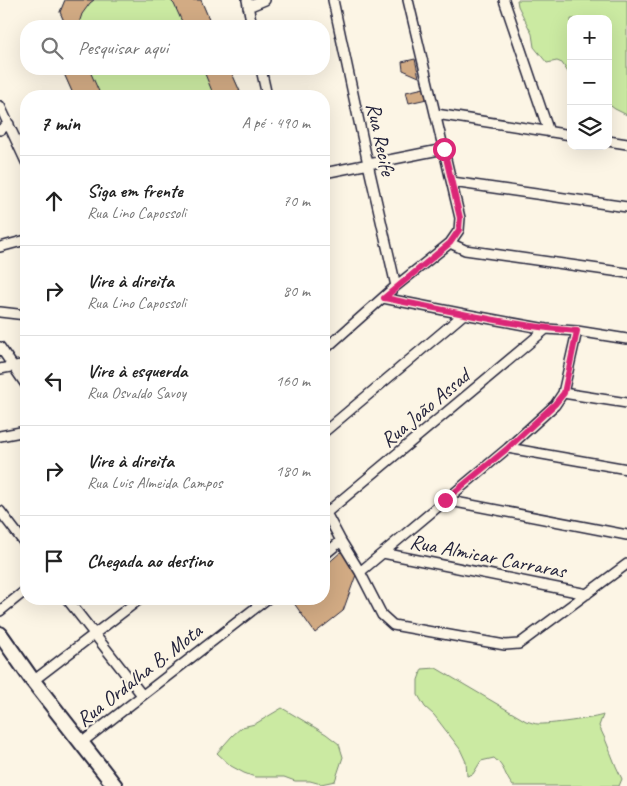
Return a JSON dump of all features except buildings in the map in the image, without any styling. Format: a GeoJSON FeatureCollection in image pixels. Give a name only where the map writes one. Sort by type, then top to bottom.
{"type":"FeatureCollection","features":[{"type":"Feature","properties":{"kind":"main road"},"geometry":{"type":"LineString","coordinates":[[0,634],[115,786]]}},
{"type":"Feature","properties":{"kind":"street"},"geometry":{"type":"LineString","coordinates":[[251,20],[248,4],[265,0]]}},
{"type":"Feature","properties":{"kind":"street","name":"Rua Recife"},"geometry":{"type":"LineString","coordinates":[[333,0],[396,286]]}},
{"type":"Feature","properties":{"kind":"street"},"geometry":{"type":"LineString","coordinates":[[330,345],[396,286],[450,243],[459,230],[460,218],[408,0]]}},
{"type":"Feature","properties":{"kind":"street"},"geometry":{"type":"LineString","coordinates":[[504,0],[549,132]]}},
{"type":"Feature","properties":{"kind":"street"},"geometry":{"type":"LineString","coordinates":[[263,75],[267,90]]}},
{"type":"Feature","properties":{"kind":"street"},"geometry":{"type":"LineString","coordinates":[[0,106],[20,149]]}},
{"type":"Feature","properties":{"kind":"street"},"geometry":{"type":"LineString","coordinates":[[436,114],[567,134]]}},
{"type":"Feature","properties":{"kind":"street"},"geometry":{"type":"LineString","coordinates":[[0,130],[8,124]]}},
{"type":"Feature","properties":{"kind":"street"},"geometry":{"type":"LineString","coordinates":[[612,142],[627,144]]}},
{"type":"Feature","properties":{"kind":"street"},"geometry":{"type":"LineString","coordinates":[[330,172],[444,149]]}},
{"type":"Feature","properties":{"kind":"street"},"geometry":{"type":"LineString","coordinates":[[452,182],[627,207]]}},
{"type":"Feature","properties":{"kind":"street"},"geometry":{"type":"LineString","coordinates":[[0,247],[20,242]]}},
{"type":"Feature","properties":{"kind":"street"},"geometry":{"type":"LineString","coordinates":[[450,243],[465,250],[627,273]]}},
{"type":"Feature","properties":{"kind":"street"},"geometry":{"type":"LineString","coordinates":[[384,298],[546,329],[577,331],[627,339]]}},
{"type":"Feature","properties":{"kind":"street"},"geometry":{"type":"LineString","coordinates":[[0,312],[20,314]]}},
{"type":"Feature","properties":{"kind":"street"},"geometry":{"type":"LineString","coordinates":[[330,427],[464,314]]}},
{"type":"Feature","properties":{"kind":"street","name":"Rua João Assad"},"geometry":{"type":"LineString","coordinates":[[330,507],[546,329]]}},
{"type":"Feature","properties":{"kind":"street"},"geometry":{"type":"LineString","coordinates":[[360,572],[508,448],[555,404],[564,393],[577,331]]}},
{"type":"Feature","properties":{"kind":"street"},"geometry":{"type":"LineString","coordinates":[[0,347],[20,376]]}},
{"type":"Feature","properties":{"kind":"street"},"geometry":{"type":"LineString","coordinates":[[0,370],[20,366]]}},
{"type":"Feature","properties":{"kind":"street"},"geometry":{"type":"LineString","coordinates":[[564,393],[627,404]]}},
{"type":"Feature","properties":{"kind":"street"},"geometry":{"type":"LineString","coordinates":[[0,436],[20,431]]}},
{"type":"Feature","properties":{"kind":"street"},"geometry":{"type":"LineString","coordinates":[[508,448],[627,469]]}},
{"type":"Feature","properties":{"kind":"street"},"geometry":{"type":"LineString","coordinates":[[445,500],[627,535]]}},
{"type":"Feature","properties":{"kind":"street"},"geometry":{"type":"LineString","coordinates":[[0,511],[20,537]]}},
{"type":"Feature","properties":{"kind":"street"},"geometry":{"type":"LineString","coordinates":[[330,520],[360,572],[382,616],[393,625],[505,645],[520,644],[627,564]]}},
{"type":"Feature","properties":{"kind":"street"},"geometry":{"type":"LineString","coordinates":[[330,550],[341,541]]}},
{"type":"Feature","properties":{"kind":"street","name":"Rua Almicar Carraras"},"geometry":{"type":"LineString","coordinates":[[383,553],[587,594]]}},
{"type":"Feature","properties":{"kind":"street"},"geometry":{"type":"LineString","coordinates":[[0,611],[20,595]]}},
{"type":"Feature","properties":{"kind":"street"},"geometry":{"type":"LineString","coordinates":[[72,605],[142,695]]}},
{"type":"Feature","properties":{"kind":"street"},"geometry":{"type":"LineString","coordinates":[[34,681],[132,605]]}},
{"type":"Feature","properties":{"kind":"street","name":"Rua Ordalha B. Mota"},"geometry":{"type":"LineString","coordinates":[[81,743],[259,605]]}},
{"type":"Feature","properties":{"kind":"green space"},"geometry":{"type":"Polygon","coordinates":[[[65,0],[201,0],[209,20],[63,20],[60,12],[65,0]]]}},
{"type":"Feature","properties":{"kind":"green space"},"geometry":{"type":"Polygon","coordinates":[[[517,0],[627,0],[627,115],[612,107],[612,15],[567,15],[567,71],[562,63],[557,61],[547,63],[534,47],[532,34],[518,6],[517,0]]]}},
{"type":"Feature","properties":{"kind":"green space"},"geometry":{"type":"Polygon","coordinates":[[[65,75],[233,75],[239,90],[71,90],[65,75]]]}},
{"type":"Feature","properties":{"kind":"green space"},"geometry":{"type":"Polygon","coordinates":[[[436,668],[532,723],[543,724],[603,715],[599,726],[622,779],[619,786],[513,786],[501,765],[494,758],[481,761],[473,774],[467,776],[466,762],[460,749],[434,715],[425,707],[418,695],[418,680],[422,669],[436,668]]]}},
{"type":"Feature","properties":{"kind":"green space"},"geometry":{"type":"Polygon","coordinates":[[[282,708],[326,734],[339,744],[343,757],[335,781],[321,784],[310,781],[295,781],[284,777],[255,777],[231,766],[217,753],[242,727],[255,724],[282,708]]]}},
{"type":"Feature","properties":{"kind":"route"},"geometry":{"type":"LineString","coordinates":[[444,149],[460,218],[459,230],[450,243],[396,286],[384,298],[546,329],[577,331],[564,393],[555,404],[508,448],[445,500]]}}]}
